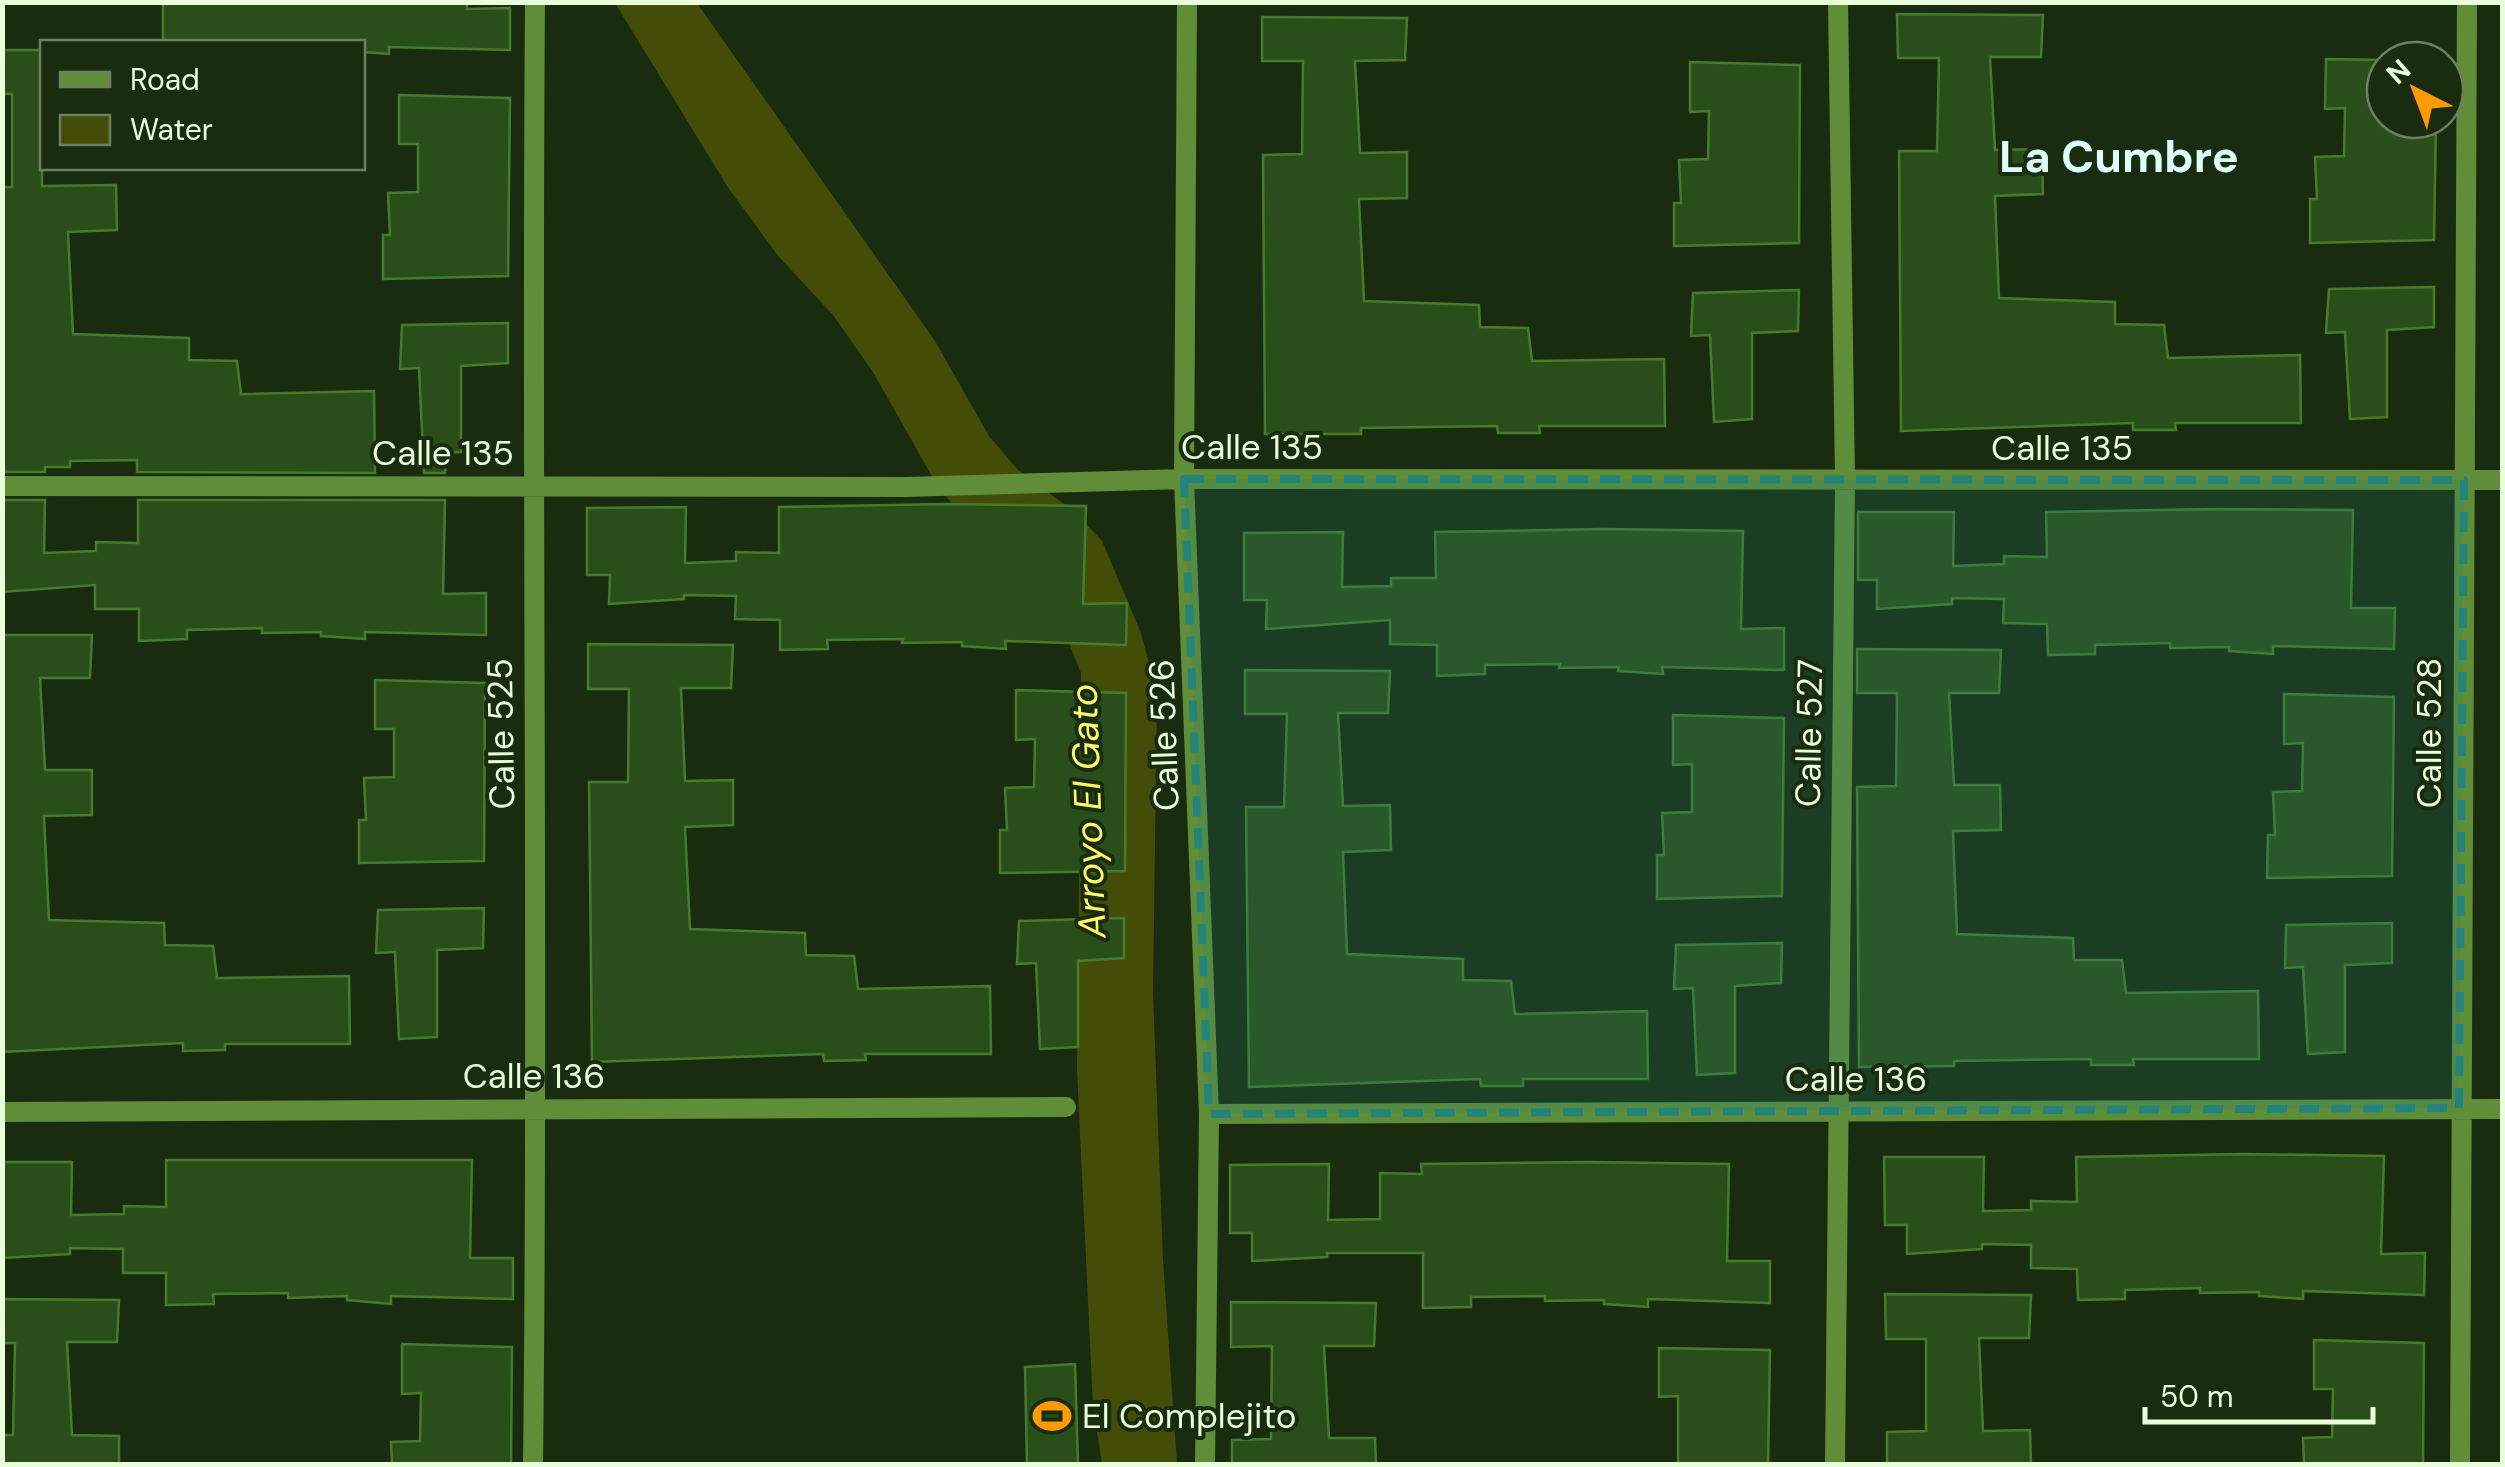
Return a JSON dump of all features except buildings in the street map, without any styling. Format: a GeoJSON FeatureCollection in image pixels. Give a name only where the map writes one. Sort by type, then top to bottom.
{"type":"FeatureCollection","features":[{"type":"Feature","properties":{"kind":"street","name":"Calle 525"},"geometry":{"type":"LineString","coordinates":[[533,1464],[538,1109],[532,486],[535,2]]}},
{"type":"Feature","properties":{"kind":"street","name":"Calle 526"},"geometry":{"type":"LineString","coordinates":[[1187,2],[1184,479],[1209,1114],[1205,1464]]}},
{"type":"Feature","properties":{"kind":"street","name":"Calle 527"},"geometry":{"type":"LineString","coordinates":[[1836,1464],[1836,1111],[1845,480],[1838,2]]}},
{"type":"Feature","properties":{"kind":"street","name":"Calle 528"},"geometry":{"type":"LineString","coordinates":[[2460,1464],[2467,2]]}},
{"type":"Feature","properties":{"kind":"street","name":"Calle 135"},"geometry":{"type":"LineString","coordinates":[[2,486],[906,487],[1184,479],[2502,480]]}},
{"type":"Feature","properties":{"kind":"street","name":"Calle 136"},"geometry":{"type":"LineString","coordinates":[[2,1112],[1066,1107]]}},
{"type":"Feature","properties":{"kind":"street","name":"Calle 136"},"geometry":{"type":"LineString","coordinates":[[1209,1114],[2502,1109]]}},
{"type":"Feature","properties":{"kind":"highlighted area"},"geometry":{"type":"Polygon","coordinates":[[[1184,479],[2464,480],[2459,1108],[1209,1114],[1184,479]]]}},
{"type":"Feature","properties":{"kind":"water","name":"Arroyo El Gato"},"geometry":{"type":"Polygon","coordinates":[[[615,3],[697,3],[935,341],[989,436],[1018,470],[1076,513],[1102,541],[1141,633],[1157,694],[1153,992],[1163,1260],[1177,1464],[1102,1464],[1093,1406],[1077,1070],[1081,673],[1067,638],[938,487],[873,372],[833,315],[779,257],[729,189],[615,3]]]}},
{"type":"Feature","properties":{"kind":"place","name":"El Complejito"},"geometry":{"type":"Point","coordinates":[1052,1416]}},
{"type":"Feature","properties":{"kind":"district","name":"La Cumbre"},"geometry":{"type":"Point","coordinates":[2119,156]}}]}
